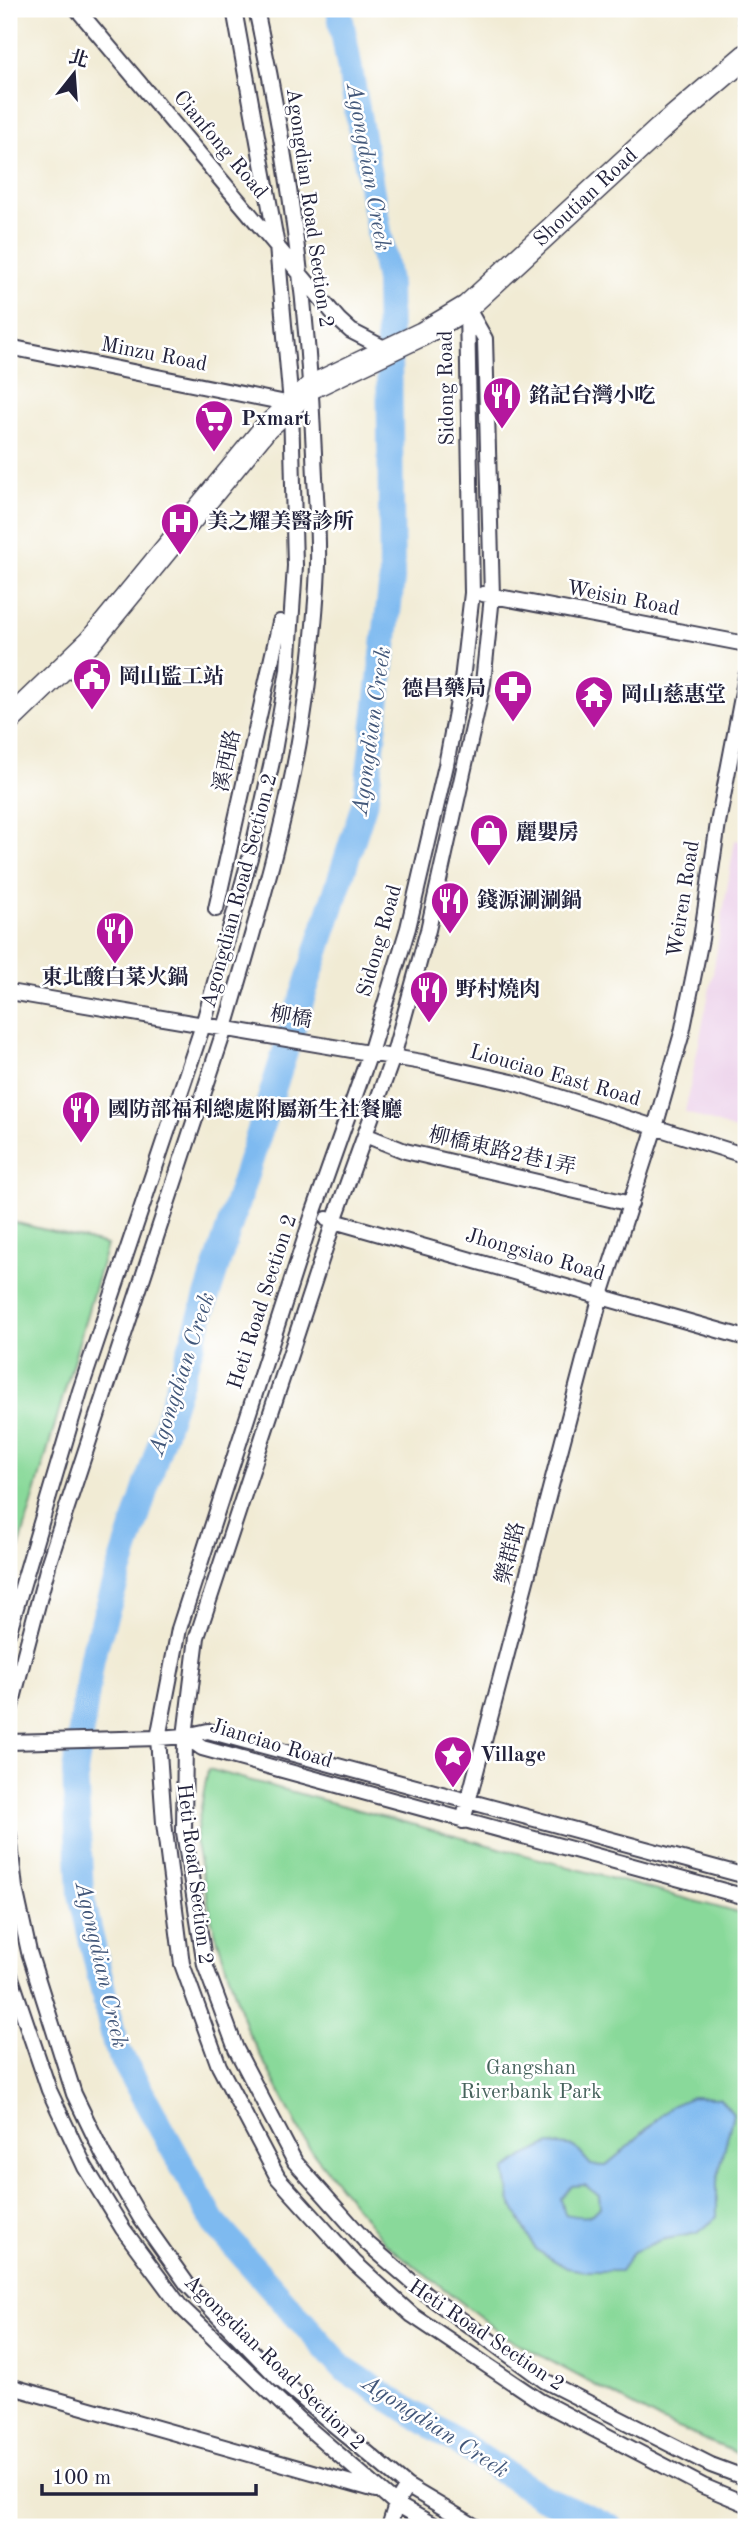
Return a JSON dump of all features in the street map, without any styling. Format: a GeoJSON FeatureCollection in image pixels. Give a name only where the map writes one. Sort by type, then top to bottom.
{"type":"FeatureCollection","features":[{"type":"Feature","properties":{"kind":"main road","name":"Shoutian Road"},"geometry":{"type":"LineString","coordinates":[[9,720],[91,641],[265,429],[291,404],[311,387],[422,334],[467,307],[659,130],[746,56]]}},
{"type":"Feature","properties":{"kind":"street","name":"Cianfong Road"},"geometry":{"type":"LineString","coordinates":[[77,9],[330,310],[351,331],[388,350]]}},
{"type":"Feature","properties":{"kind":"street","name":"Agongdian Road Section 2"},"geometry":{"type":"LineString","coordinates":[[9,1631],[80,1391],[202,1025],[253,847],[273,757],[288,670],[295,565],[291,404],[277,246],[234,9]]}},
{"type":"Feature","properties":{"kind":"street","name":"Agongdian Road Section 2"},"geometry":{"type":"LineString","coordinates":[[9,1714],[49,1562],[225,1028],[277,851],[295,764],[309,675],[318,563],[311,387],[302,276],[256,9]]}},
{"type":"Feature","properties":{"kind":"street"},"geometry":{"type":"LineString","coordinates":[[745,9],[746,21]]}},
{"type":"Feature","properties":{"kind":"street"},"geometry":{"type":"LineString","coordinates":[[243,54],[265,49]]}},
{"type":"Feature","properties":{"kind":"street","name":"Sidong Road"},"geometry":{"type":"LineString","coordinates":[[370,1053],[408,928],[446,765],[462,680],[472,593],[467,307]]}},
{"type":"Feature","properties":{"kind":"street","name":"Sidong Road"},"geometry":{"type":"LineString","coordinates":[[393,1057],[428,930],[465,771],[483,683],[492,596],[485,339],[467,307]]}},
{"type":"Feature","properties":{"kind":"street","name":"Minzu Road"},"geometry":{"type":"LineString","coordinates":[[9,347],[291,404]]}},
{"type":"Feature","properties":{"kind":"street","name":"Weisin Road"},"geometry":{"type":"LineString","coordinates":[[472,593],[746,644]]}},
{"type":"Feature","properties":{"kind":"street","name":"溪西路"},"geometry":{"type":"LineString","coordinates":[[216,909],[280,622]]}},
{"type":"Feature","properties":{"kind":"street","name":"Weiren Road"},"geometry":{"type":"LineString","coordinates":[[631,1203],[685,1020],[746,676]]}},
{"type":"Feature","properties":{"kind":"street","name":"柳橋"},"geometry":{"type":"LineString","coordinates":[[9,992],[349,1049]]}},
{"type":"Feature","properties":{"kind":"street","name":"Liouciao East Road"},"geometry":{"type":"LineString","coordinates":[[349,1049],[512,1082],[746,1156]]}},
{"type":"Feature","properties":{"kind":"street","name":"Heti Road Section 2"},"geometry":{"type":"LineString","coordinates":[[370,1053],[313,1214],[178,1629],[158,1738],[164,1823],[182,1964],[219,2066],[278,2178],[355,2263],[412,2315],[540,2401],[704,2486],[746,2504]]}},
{"type":"Feature","properties":{"kind":"street","name":"Heti Road Section 2"},"geometry":{"type":"LineString","coordinates":[[393,1057],[334,1221],[197,1637],[185,1736],[184,1832],[205,1965],[236,2049],[295,2162],[367,2243],[426,2294],[545,2381],[711,2465],[746,2478]]}},
{"type":"Feature","properties":{"kind":"street","name":"柳橋東路2巷1弄"},"geometry":{"type":"LineString","coordinates":[[365,1135],[405,1151],[631,1203]]}},
{"type":"Feature","properties":{"kind":"street","name":"樂群路"},"geometry":{"type":"LineString","coordinates":[[463,1821],[601,1295],[631,1203]]}},
{"type":"Feature","properties":{"kind":"street","name":"Jhongsiao Road"},"geometry":{"type":"LineString","coordinates":[[313,1214],[746,1338]]}},
{"type":"Feature","properties":{"kind":"street"},"geometry":{"type":"LineString","coordinates":[[125,1251],[149,1259]]}},
{"type":"Feature","properties":{"kind":"street"},"geometry":{"type":"LineString","coordinates":[[80,1391],[102,1398]]}},
{"type":"Feature","properties":{"kind":"street","name":"Jianciao Road"},"geometry":{"type":"LineString","coordinates":[[185,1736],[208,1731],[746,1876]]}},
{"type":"Feature","properties":{"kind":"street"},"geometry":{"type":"LineString","coordinates":[[9,1742],[185,1736]]}},
{"type":"Feature","properties":{"kind":"street","name":"Jianciao Road"},"geometry":{"type":"LineString","coordinates":[[185,1736],[202,1748],[746,1897]]}},
{"type":"Feature","properties":{"kind":"street","name":"Agongdian Road Section 2"},"geometry":{"type":"LineString","coordinates":[[9,1835],[15,1888],[29,1951],[74,2094],[103,2154],[141,2219],[187,2284],[278,2378],[408,2486],[476,2527]]}},
{"type":"Feature","properties":{"kind":"street","name":"Agongdian Road Section 2"},"geometry":{"type":"LineString","coordinates":[[9,1972],[49,2090],[85,2167],[123,2229],[180,2306],[299,2420],[396,2504],[437,2527]]}},
{"type":"Feature","properties":{"kind":"street"},"geometry":{"type":"LineString","coordinates":[[49,2090],[74,2094]]}},
{"type":"Feature","properties":{"kind":"street"},"geometry":{"type":"LineString","coordinates":[[9,2386],[381,2491]]}},
{"type":"Feature","properties":{"kind":"street"},"geometry":{"type":"LineString","coordinates":[[389,2527],[396,2504],[408,2486]]}},
{"type":"Feature","properties":{"kind":"shaded area"},"geometry":{"type":"Polygon","coordinates":[[[735,840],[746,842],[746,1134],[685,1112],[713,973],[735,840]]]}},
{"type":"Feature","properties":{"kind":"green space"},"geometry":{"type":"Polygon","coordinates":[[[9,1221],[107,1245],[9,1583],[9,1221]]]}},
{"type":"Feature","properties":{"kind":"green space","name":"Gangshan Riverbank Park"},"geometry":{"type":"Polygon","coordinates":[[[208,1769],[746,1915],[746,2457],[661,2421],[506,2337],[385,2243],[308,2146],[246,2028],[212,1922],[195,1840],[208,1769]]]}},
{"type":"Feature","properties":{"kind":"water"},"geometry":{"type":"Polygon","coordinates":[[[692,2097],[720,2098],[733,2114],[717,2181],[717,2217],[698,2233],[661,2240],[633,2252],[620,2271],[567,2268],[535,2249],[510,2200],[505,2170],[524,2156],[550,2144],[575,2147],[591,2165],[605,2166],[671,2106],[692,2097]],[[585,2185],[572,2186],[561,2199],[565,2214],[580,2217],[592,2214],[600,2207],[599,2196],[585,2185]]]}},
{"type":"Feature","properties":{"kind":"waterway","name":"Agongdian Creek"},"geometry":{"type":"LineString","coordinates":[[339,9],[388,281],[392,579],[366,798],[92,1657],[75,1772],[81,1894],[116,2047],[214,2223],[343,2368],[540,2496],[611,2527]]}},
{"type":"Feature","properties":{"kind":"place","name":"銘記台灣小吃"},"geometry":{"type":"Point","coordinates":[502,430]}},
{"type":"Feature","properties":{"kind":"place","name":"Pxmart"},"geometry":{"type":"Point","coordinates":[214,453]}},
{"type":"Feature","properties":{"kind":"place","name":"美之耀美醫診所"},"geometry":{"type":"Point","coordinates":[180,556]}},
{"type":"Feature","properties":{"kind":"place","name":"岡山監工站"},"geometry":{"type":"Point","coordinates":[92,711]}},
{"type":"Feature","properties":{"kind":"place","name":"德昌藥局"},"geometry":{"type":"Point","coordinates":[513,723]}},
{"type":"Feature","properties":{"kind":"place","name":"岡山慈惠堂"},"geometry":{"type":"Point","coordinates":[594,729]}},
{"type":"Feature","properties":{"kind":"place","name":"麗嬰房"},"geometry":{"type":"Point","coordinates":[489,867]}},
{"type":"Feature","properties":{"kind":"place","name":"錢源涮涮鍋"},"geometry":{"type":"Point","coordinates":[450,935]}},
{"type":"Feature","properties":{"kind":"place","name":"東北酸白菜火鍋"},"geometry":{"type":"Point","coordinates":[115,965]}},
{"type":"Feature","properties":{"kind":"place","name":"野村燒肉"},"geometry":{"type":"Point","coordinates":[429,1024]}},
{"type":"Feature","properties":{"kind":"place","name":"國防部福利總處附屬新生社餐廳"},"geometry":{"type":"Point","coordinates":[81,1144]}},
{"type":"Feature","properties":{"kind":"place","name":"Village"},"geometry":{"type":"Point","coordinates":[453,1789]}}]}
